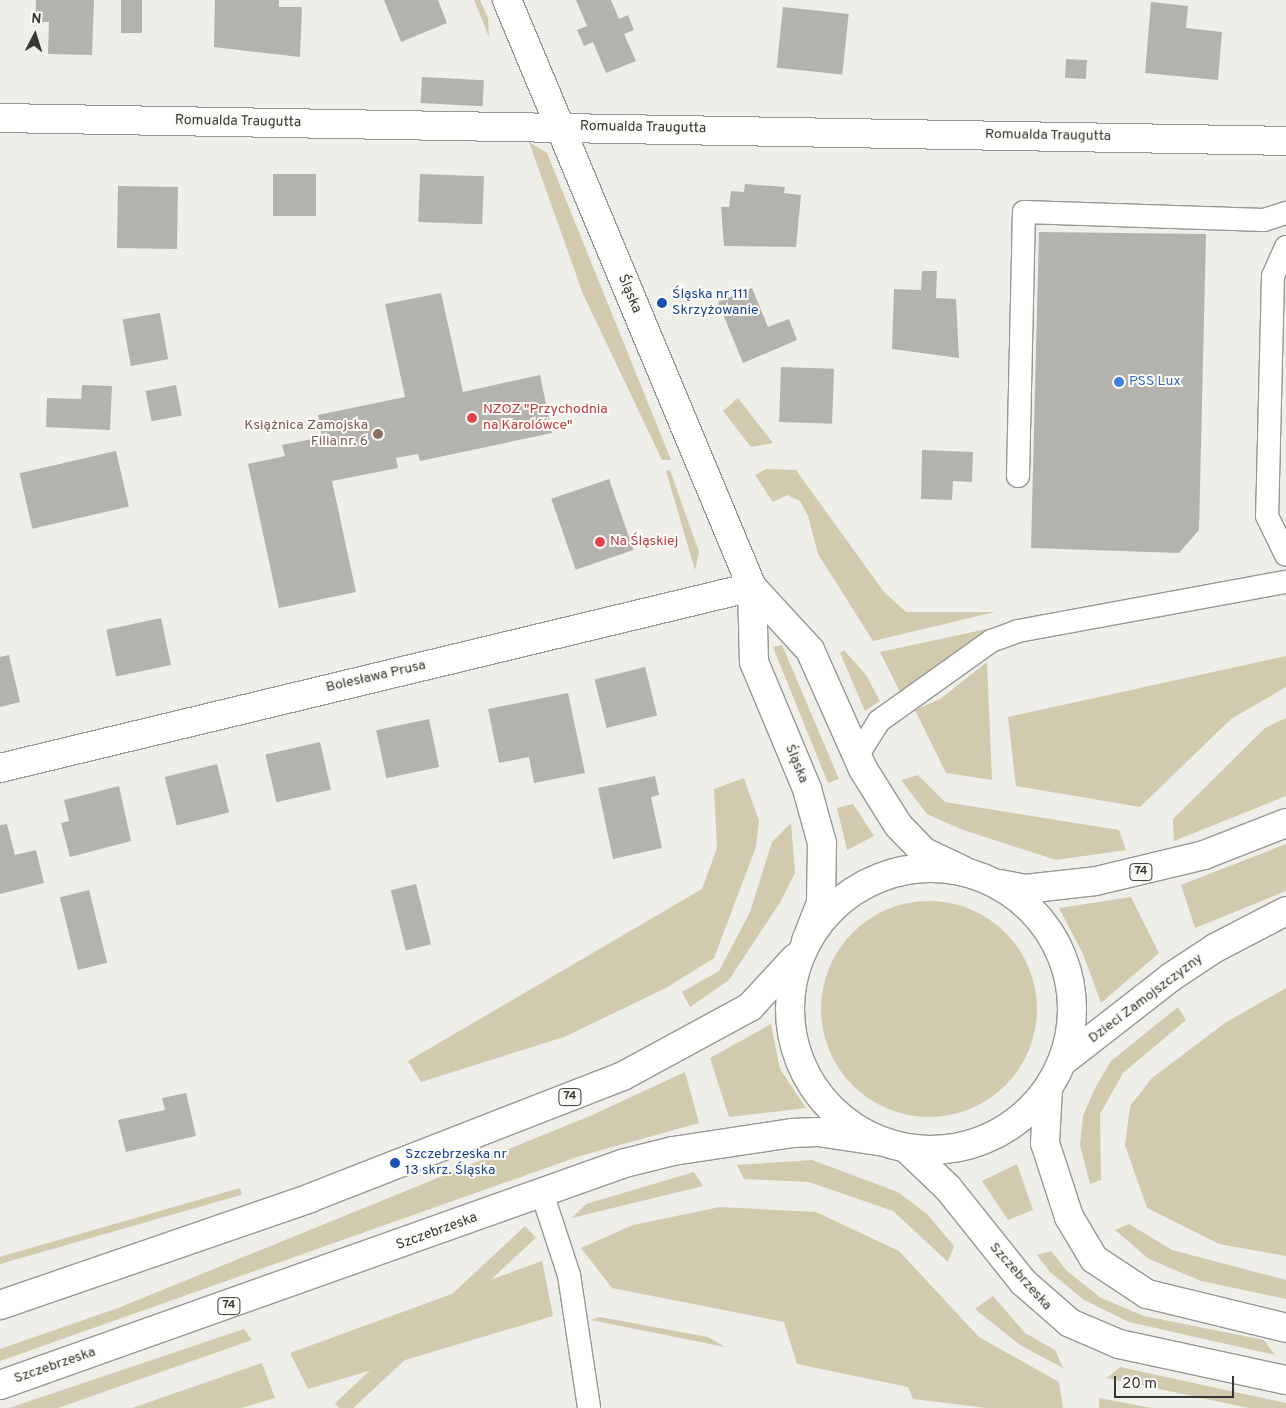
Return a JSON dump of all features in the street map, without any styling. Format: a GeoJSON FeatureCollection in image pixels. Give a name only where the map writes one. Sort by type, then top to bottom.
{"type":"FeatureCollection","features":[{"type":"Feature","properties":{"kind":"street","name":"Śląska"},"geometry":{"type":"LineString","coordinates":[[506,0],[752,587],[810,650],[856,756],[913,843],[936,860],[962,870]]}},
{"type":"Feature","properties":{"kind":"street","name":"Romualda Traugutta"},"geometry":{"type":"LineString","coordinates":[[0,118],[1286,141]]}},
{"type":"Feature","properties":{"kind":"street","name":"Śląska"},"geometry":{"type":"LineString","coordinates":[[752,587],[754,662],[807,789],[822,843],[821,903],[804,945]]}},
{"type":"Feature","properties":{"kind":"street","name":"Bolesława Prusa"},"geometry":{"type":"LineString","coordinates":[[0,768],[752,587]]}},
{"type":"Feature","properties":{"kind":"street","name":"74"},"geometry":{"type":"LineString","coordinates":[[0,1305],[310,1198],[623,1076],[750,1007],[846,895],[872,880],[932,867],[962,870],[1025,889],[1096,881],[1204,855],[1286,823]]}},
{"type":"Feature","properties":{"kind":"street","name":"74"},"geometry":{"type":"LineString","coordinates":[[804,945],[790,1000],[799,1060],[832,1110],[895,1145],[944,1150],[992,1136],[1013,1124],[1048,1089],[1062,1062],[1073,1002],[1062,958],[1040,918],[992,880]]}},
{"type":"Feature","properties":{"kind":"street","name":"Dzieci Zamojszczyzny"},"geometry":{"type":"LineString","coordinates":[[1062,1062],[1171,977],[1215,948],[1286,911]]}},
{"type":"Feature","properties":{"kind":"street"},"geometry":{"type":"LineString","coordinates":[[1048,1089],[1044,1143],[1069,1217],[1094,1259],[1147,1294],[1286,1328]]}},
{"type":"Feature","properties":{"kind":"street","name":"Szczebrzeska"},"geometry":{"type":"LineString","coordinates":[[0,1385],[625,1163],[716,1143],[818,1132],[895,1145],[929,1168],[1022,1282],[1058,1316],[1119,1344],[1286,1380]]}},
{"type":"Feature","properties":{"kind":"lane"},"geometry":{"type":"LineString","coordinates":[[1018,476],[1024,212],[1264,220],[1286,212]]}},
{"type":"Feature","properties":{"kind":"lane"},"geometry":{"type":"LineString","coordinates":[[1286,247],[1273,276],[1267,516],[1286,555]]}},
{"type":"Feature","properties":{"kind":"lane"},"geometry":{"type":"LineString","coordinates":[[856,756],[879,721],[991,641],[1018,631],[1286,582]]}},
{"type":"Feature","properties":{"kind":"lane"},"geometry":{"type":"LineString","coordinates":[[542,1193],[569,1276],[589,1408]]}},
{"type":"Feature","properties":{"kind":"shaded area"},"geometry":{"type":"Polygon","coordinates":[[[474,0],[480,0],[488,18],[489,37],[474,0]]]}},
{"type":"Feature","properties":{"kind":"shaded area"},"geometry":{"type":"Polygon","coordinates":[[[529,142],[547,153],[671,460],[662,460],[583,294],[529,142]]]}},
{"type":"Feature","properties":{"kind":"shaded area"},"geometry":{"type":"Polygon","coordinates":[[[738,398],[773,443],[751,447],[723,411],[738,398]]]}},
{"type":"Feature","properties":{"kind":"shaded area"},"geometry":{"type":"Polygon","coordinates":[[[766,469],[796,470],[884,592],[906,612],[995,612],[873,641],[818,554],[808,516],[800,501],[787,495],[773,502],[755,475],[766,469]]]}},
{"type":"Feature","properties":{"kind":"shaded area"},"geometry":{"type":"Polygon","coordinates":[[[670,470],[699,552],[695,570],[666,471],[670,470]]]}},
{"type":"Feature","properties":{"kind":"shaded area"},"geometry":{"type":"Polygon","coordinates":[[[996,627],[900,692],[880,652],[996,627]]]}},
{"type":"Feature","properties":{"kind":"shaded area"},"geometry":{"type":"Polygon","coordinates":[[[782,645],[839,779],[828,783],[773,647],[782,645]]]}},
{"type":"Feature","properties":{"kind":"shaded area"},"geometry":{"type":"Polygon","coordinates":[[[844,650],[866,675],[880,701],[865,711],[840,653],[844,650]]]}},
{"type":"Feature","properties":{"kind":"shaded area"},"geometry":{"type":"Polygon","coordinates":[[[1286,656],[1286,687],[1231,719],[1140,807],[1016,786],[1008,717],[1286,656]]]}},
{"type":"Feature","properties":{"kind":"shaded area"},"geometry":{"type":"Polygon","coordinates":[[[987,662],[992,780],[946,773],[915,710],[940,699],[987,662]]]}},
{"type":"Feature","properties":{"kind":"shaded area"},"geometry":{"type":"Polygon","coordinates":[[[1286,718],[1286,796],[1174,841],[1173,819],[1265,728],[1286,718]]]}},
{"type":"Feature","properties":{"kind":"shaded area"},"geometry":{"type":"Polygon","coordinates":[[[918,775],[945,802],[1119,830],[1126,850],[1056,860],[963,830],[927,814],[901,780],[918,775]]]}},
{"type":"Feature","properties":{"kind":"shaded area"},"geometry":{"type":"Polygon","coordinates":[[[744,778],[759,821],[756,847],[714,958],[666,988],[564,1037],[421,1082],[408,1061],[702,889],[717,848],[714,789],[744,778]]]}},
{"type":"Feature","properties":{"kind":"shaded area"},"geometry":{"type":"Polygon","coordinates":[[[853,804],[874,836],[847,850],[837,808],[853,804]]]}},
{"type":"Feature","properties":{"kind":"shaded area"},"geometry":{"type":"Polygon","coordinates":[[[791,823],[795,873],[781,901],[729,980],[690,1007],[682,992],[719,971],[750,912],[772,842],[791,823]]]}},
{"type":"Feature","properties":{"kind":"shaded area"},"geometry":{"type":"Polygon","coordinates":[[[1286,844],[1286,891],[1195,928],[1181,885],[1286,844]]]}},
{"type":"Feature","properties":{"kind":"shaded area"},"geometry":{"type":"Polygon","coordinates":[[[1131,897],[1159,953],[1101,1003],[1083,954],[1059,908],[1131,897]]]}},
{"type":"Feature","properties":{"kind":"shaded area"},"geometry":{"type":"Polygon","coordinates":[[[918,901],[940,901],[960,905],[980,914],[998,925],[1013,940],[1033,978],[1037,1020],[1029,1050],[1013,1078],[998,1093],[960,1113],[940,1117],[918,1117],[898,1113],[878,1104],[860,1093],[845,1078],[825,1040],[821,1020],[821,998],[825,978],[834,958],[845,940],[860,925],[898,905],[918,901]]]}},
{"type":"Feature","properties":{"kind":"shaded area"},"geometry":{"type":"Polygon","coordinates":[[[1286,988],[1286,1256],[1219,1244],[1147,1208],[1125,1145],[1130,1106],[1152,1078],[1225,1023],[1286,988]]]}},
{"type":"Feature","properties":{"kind":"shaded area"},"geometry":{"type":"Polygon","coordinates":[[[1178,1007],[1186,1020],[1123,1073],[1100,1114],[1101,1180],[1090,1184],[1080,1145],[1083,1116],[1094,1090],[1111,1061],[1178,1007]]]}},
{"type":"Feature","properties":{"kind":"shaded area"},"geometry":{"type":"Polygon","coordinates":[[[771,1024],[780,1069],[806,1108],[729,1117],[710,1058],[771,1024]]]}},
{"type":"Feature","properties":{"kind":"shaded area"},"geometry":{"type":"Polygon","coordinates":[[[685,1072],[699,1123],[580,1156],[0,1361],[0,1349],[118,1308],[590,1116],[685,1072]]]}},
{"type":"Feature","properties":{"kind":"shaded area"},"geometry":{"type":"Polygon","coordinates":[[[812,1160],[898,1192],[928,1215],[954,1246],[948,1262],[893,1211],[809,1182],[744,1179],[737,1165],[812,1160]]]}},
{"type":"Feature","properties":{"kind":"shaded area"},"geometry":{"type":"Polygon","coordinates":[[[1017,1164],[1033,1210],[1008,1220],[982,1181],[1017,1164]]]}},
{"type":"Feature","properties":{"kind":"shaded area"},"geometry":{"type":"Polygon","coordinates":[[[694,1172],[703,1186],[572,1218],[586,1204],[694,1172]]]}},
{"type":"Feature","properties":{"kind":"shaded area"},"geometry":{"type":"Polygon","coordinates":[[[240,1188],[242,1195],[0,1264],[0,1257],[240,1188]]]}},
{"type":"Feature","properties":{"kind":"shaded area"},"geometry":{"type":"Polygon","coordinates":[[[720,1207],[816,1212],[899,1251],[979,1337],[1059,1382],[1063,1408],[987,1408],[913,1399],[908,1387],[797,1364],[784,1322],[612,1288],[581,1248],[633,1225],[720,1207]]]}},
{"type":"Feature","properties":{"kind":"shaded area"},"geometry":{"type":"Polygon","coordinates":[[[1129,1224],[1172,1250],[1286,1280],[1286,1299],[1201,1281],[1149,1259],[1115,1230],[1129,1224]]]}},
{"type":"Feature","properties":{"kind":"shaded area"},"geometry":{"type":"Polygon","coordinates":[[[525,1226],[536,1238],[353,1408],[339,1408],[335,1403],[525,1226]]]}},
{"type":"Feature","properties":{"kind":"shaded area"},"geometry":{"type":"Polygon","coordinates":[[[1051,1251],[1067,1271],[1101,1298],[1144,1316],[1264,1340],[1275,1355],[1129,1322],[1084,1300],[1050,1272],[1037,1255],[1051,1251]]]}},
{"type":"Feature","properties":{"kind":"shaded area"},"geometry":{"type":"Polygon","coordinates":[[[542,1261],[553,1316],[308,1389],[290,1353],[542,1261]]]}},
{"type":"Feature","properties":{"kind":"shaded area"},"geometry":{"type":"Polygon","coordinates":[[[993,1296],[1025,1333],[1055,1350],[1063,1368],[1020,1345],[975,1309],[993,1296]]]}},
{"type":"Feature","properties":{"kind":"shaded area"},"geometry":{"type":"Polygon","coordinates":[[[600,1317],[708,1337],[725,1347],[591,1320],[600,1317]]]}},
{"type":"Feature","properties":{"kind":"shaded area"},"geometry":{"type":"Polygon","coordinates":[[[244,1329],[252,1340],[58,1408],[9,1408],[244,1329]]]}},
{"type":"Feature","properties":{"kind":"shaded area"},"geometry":{"type":"Polygon","coordinates":[[[262,1363],[275,1398],[241,1408],[132,1408],[262,1363]]]}},
{"type":"Feature","properties":{"kind":"shaded area"},"geometry":{"type":"Polygon","coordinates":[[[1120,1367],[1286,1403],[1286,1408],[1249,1408],[1107,1378],[1120,1367]]]}},
{"type":"Feature","properties":{"kind":"shaded area"},"geometry":{"type":"Polygon","coordinates":[[[1099,1398],[1152,1408],[1099,1408],[1099,1398]]]}},
{"type":"Feature","properties":{"kind":"building"},"geometry":{"type":"Polygon","coordinates":[[[36,0],[94,0],[92,55],[48,54],[49,22],[35,22],[36,0]]]}},
{"type":"Feature","properties":{"kind":"building"},"geometry":{"type":"Polygon","coordinates":[[[121,0],[142,0],[142,33],[121,33],[121,0]]]}},
{"type":"Feature","properties":{"kind":"building"},"geometry":{"type":"Polygon","coordinates":[[[215,0],[279,0],[279,7],[302,7],[300,57],[214,47],[215,0]]]}},
{"type":"Feature","properties":{"kind":"building"},"geometry":{"type":"Polygon","coordinates":[[[384,0],[438,0],[447,23],[401,42],[384,0]]]}},
{"type":"Feature","properties":{"kind":"building"},"geometry":{"type":"Polygon","coordinates":[[[576,0],[611,0],[619,19],[628,15],[634,30],[624,34],[636,61],[606,73],[593,42],[584,46],[577,30],[587,26],[576,0]]]}},
{"type":"Feature","properties":{"kind":"building"},"geometry":{"type":"Polygon","coordinates":[[[1151,2],[1188,6],[1186,28],[1222,32],[1218,80],[1145,73],[1151,2]]]}},
{"type":"Feature","properties":{"kind":"building"},"geometry":{"type":"Polygon","coordinates":[[[783,7],[849,14],[842,75],[777,68],[783,7]]]}},
{"type":"Feature","properties":{"kind":"building"},"geometry":{"type":"Polygon","coordinates":[[[1066,59],[1087,60],[1086,79],[1065,78],[1066,59]]]}},
{"type":"Feature","properties":{"kind":"building"},"geometry":{"type":"Polygon","coordinates":[[[422,77],[484,80],[483,106],[421,103],[422,77]]]}},
{"type":"Feature","properties":{"kind":"building"},"geometry":{"type":"Polygon","coordinates":[[[273,174],[316,174],[316,216],[273,216],[273,174]]]}},
{"type":"Feature","properties":{"kind":"building"},"geometry":{"type":"Polygon","coordinates":[[[420,174],[484,176],[482,224],[418,222],[420,174]]]}},
{"type":"Feature","properties":{"kind":"building"},"geometry":{"type":"Polygon","coordinates":[[[745,184],[785,187],[784,193],[801,195],[796,247],[724,246],[721,207],[729,207],[731,191],[744,192],[745,184]]]}},
{"type":"Feature","properties":{"kind":"building"},"geometry":{"type":"Polygon","coordinates":[[[118,186],[178,187],[177,249],[117,248],[118,186]]]}},
{"type":"Feature","properties":{"kind":"building","name":"PSS Lux"},"geometry":{"type":"Polygon","coordinates":[[[1039,232],[1206,234],[1199,530],[1179,553],[1031,548],[1039,232]]]}},
{"type":"Feature","properties":{"kind":"building"},"geometry":{"type":"Polygon","coordinates":[[[922,271],[937,271],[936,298],[956,299],[959,358],[892,349],[894,289],[921,290],[922,271]]]}},
{"type":"Feature","properties":{"kind":"building"},"geometry":{"type":"Polygon","coordinates":[[[752,288],[768,327],[789,319],[797,340],[743,363],[718,302],[752,288]]]}},
{"type":"Feature","properties":{"kind":"building"},"geometry":{"type":"Polygon","coordinates":[[[441,293],[463,392],[540,375],[552,433],[420,461],[418,454],[396,458],[398,468],[332,481],[356,592],[279,608],[248,464],[285,456],[282,445],[322,437],[318,415],[405,397],[385,304],[441,293]]]}},
{"type":"Feature","properties":{"kind":"building"},"geometry":{"type":"Polygon","coordinates":[[[160,313],[168,359],[131,366],[123,320],[160,313]]]}},
{"type":"Feature","properties":{"kind":"building"},"geometry":{"type":"Polygon","coordinates":[[[781,367],[834,369],[832,424],[779,422],[781,367]]]}},
{"type":"Feature","properties":{"kind":"building"},"geometry":{"type":"Polygon","coordinates":[[[82,385],[112,386],[110,430],[46,427],[47,398],[81,399],[82,385]]]}},
{"type":"Feature","properties":{"kind":"building"},"geometry":{"type":"Polygon","coordinates":[[[176,385],[182,415],[151,421],[146,391],[176,385]]]}},
{"type":"Feature","properties":{"kind":"building"},"geometry":{"type":"Polygon","coordinates":[[[922,450],[973,452],[972,482],[953,481],[952,500],[921,499],[922,450]]]}},
{"type":"Feature","properties":{"kind":"building"},"geometry":{"type":"Polygon","coordinates":[[[116,451],[129,507],[32,529],[20,473],[116,451]]]}},
{"type":"Feature","properties":{"kind":"building"},"geometry":{"type":"Polygon","coordinates":[[[609,479],[633,550],[576,570],[551,499],[609,479]]]}},
{"type":"Feature","properties":{"kind":"building"},"geometry":{"type":"Polygon","coordinates":[[[161,618],[171,665],[116,677],[106,630],[161,618]]]}},
{"type":"Feature","properties":{"kind":"building"},"geometry":{"type":"Polygon","coordinates":[[[9,655],[20,702],[0,707],[0,657],[9,655]]]}},
{"type":"Feature","properties":{"kind":"building"},"geometry":{"type":"Polygon","coordinates":[[[645,667],[657,716],[607,728],[595,680],[645,667]]]}},
{"type":"Feature","properties":{"kind":"building"},"geometry":{"type":"Polygon","coordinates":[[[568,693],[585,773],[534,783],[529,757],[499,763],[488,709],[568,693]]]}},
{"type":"Feature","properties":{"kind":"building"},"geometry":{"type":"Polygon","coordinates":[[[429,719],[439,767],[386,778],[376,730],[429,719]]]}},
{"type":"Feature","properties":{"kind":"building"},"geometry":{"type":"Polygon","coordinates":[[[320,742],[331,790],[276,802],[265,755],[320,742]]]}},
{"type":"Feature","properties":{"kind":"building"},"geometry":{"type":"Polygon","coordinates":[[[217,764],[229,813],[177,826],[165,777],[217,764]]]}},
{"type":"Feature","properties":{"kind":"building"},"geometry":{"type":"Polygon","coordinates":[[[655,776],[659,795],[651,797],[662,848],[613,859],[598,788],[655,776]]]}},
{"type":"Feature","properties":{"kind":"building"},"geometry":{"type":"Polygon","coordinates":[[[119,786],[131,841],[70,857],[61,823],[69,821],[64,800],[119,786]]]}},
{"type":"Feature","properties":{"kind":"building"},"geometry":{"type":"Polygon","coordinates":[[[7,824],[15,855],[36,850],[44,883],[0,894],[0,825],[7,824]]]}},
{"type":"Feature","properties":{"kind":"building"},"geometry":{"type":"Polygon","coordinates":[[[416,884],[431,944],[406,950],[391,890],[416,884]]]}},
{"type":"Feature","properties":{"kind":"building"},"geometry":{"type":"Polygon","coordinates":[[[89,890],[107,963],[78,970],[60,897],[89,890]]]}},
{"type":"Feature","properties":{"kind":"building"},"geometry":{"type":"Polygon","coordinates":[[[186,1093],[196,1136],[126,1152],[118,1120],[165,1110],[162,1098],[186,1093]]]}},
{"type":"Feature","properties":{"kind":"place","name":"Śląska nr 111 Skrzyżowanie"},"geometry":{"type":"Point","coordinates":[662,303]}},
{"type":"Feature","properties":{"kind":"place","name":"PSS Lux"},"geometry":{"type":"Point","coordinates":[1119,382]}},
{"type":"Feature","properties":{"kind":"place","name":"NZOZ \"Przychodnia na Karolówce\""},"geometry":{"type":"Point","coordinates":[472,418]}},
{"type":"Feature","properties":{"kind":"place","name":"Książnica Zamojska Filia nr. 6"},"geometry":{"type":"Point","coordinates":[378,434]}},
{"type":"Feature","properties":{"kind":"place","name":"Na Śląskiej"},"geometry":{"type":"Point","coordinates":[600,542]}},
{"type":"Feature","properties":{"kind":"place","name":"Szczebrzeska nr 13 skrz. Śląska"},"geometry":{"type":"Point","coordinates":[395,1163]}}]}
